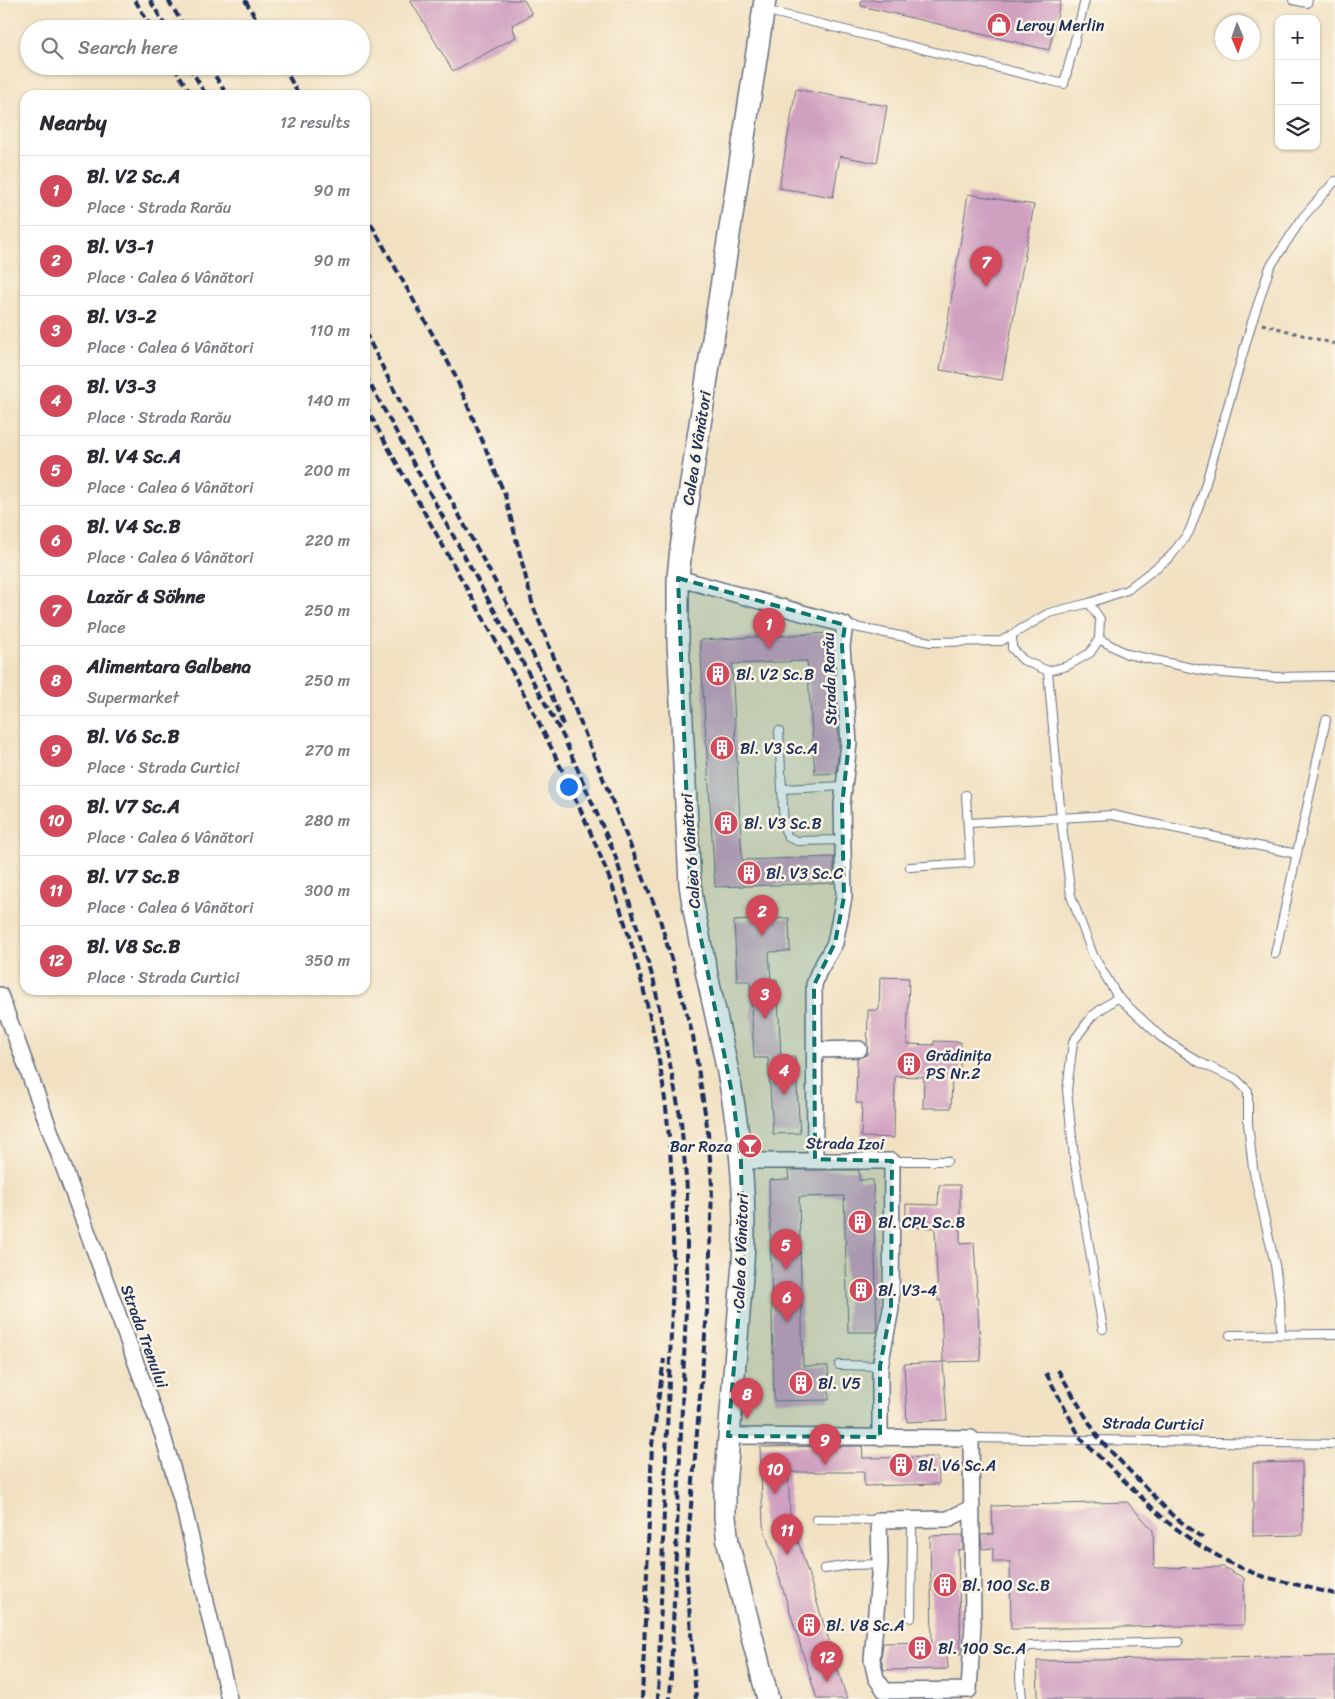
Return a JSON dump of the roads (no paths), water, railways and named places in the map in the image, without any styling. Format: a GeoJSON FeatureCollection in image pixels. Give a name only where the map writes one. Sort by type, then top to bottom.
{"type":"FeatureCollection","features":[{"type":"Feature","properties":{"kind":"main road","name":"Calea 6 Vânători"},"geometry":{"type":"LineString","coordinates":[[765,5],[678,578],[678,641],[690,884],[696,925],[733,1098],[741,1161],[743,1263],[728,1436],[725,1517],[728,1543],[768,1699]]}},
{"type":"Feature","properties":{"kind":"street","name":"Strada Rarău"},"geometry":{"type":"LineString","coordinates":[[678,578],[845,625],[842,646],[849,743],[842,805],[844,890],[837,933],[831,952],[818,973],[814,985],[814,1159]]}},
{"type":"Feature","properties":{"kind":"street","name":"Strada Trenului"},"geometry":{"type":"LineString","coordinates":[[0,994],[163,1436],[189,1526],[229,1699]]}},
{"type":"Feature","properties":{"kind":"street"},"geometry":{"type":"LineString","coordinates":[[815,1050],[859,1049]]}},
{"type":"Feature","properties":{"kind":"street","name":"Strada Izoi"},"geometry":{"type":"LineString","coordinates":[[741,1161],[814,1159],[892,1161]]}},
{"type":"Feature","properties":{"kind":"street"},"geometry":{"type":"LineString","coordinates":[[880,1437],[880,1366],[891,1309],[892,1161]]}},
{"type":"Feature","properties":{"kind":"street","name":"Strada Curtici"},"geometry":{"type":"LineString","coordinates":[[728,1436],[971,1438]]}},
{"type":"Feature","properties":{"kind":"street"},"geometry":{"type":"LineString","coordinates":[[971,1438],[972,1508],[973,1624],[969,1695],[886,1695],[876,1678],[872,1660],[880,1564],[879,1520],[948,1519],[972,1508]]}},
{"type":"Feature","properties":{"kind":"lane"},"geometry":{"type":"LineString","coordinates":[[765,5],[1064,84],[1085,0]]}},
{"type":"Feature","properties":{"kind":"lane"},"geometry":{"type":"LineString","coordinates":[[1293,0],[1307,3],[1308,0]]}},
{"type":"Feature","properties":{"kind":"lane"},"geometry":{"type":"LineString","coordinates":[[845,625],[930,642],[1001,641],[1048,613],[1089,603],[1127,590],[1170,557],[1189,532],[1201,500],[1252,322],[1270,267],[1303,217],[1335,181]]}},
{"type":"Feature","properties":{"kind":"lane"},"geometry":{"type":"LineString","coordinates":[[1012,636],[1012,648],[1023,660],[1048,671],[1067,666],[1090,653],[1099,639],[1100,619],[1089,603]]}},
{"type":"Feature","properties":{"kind":"lane"},"geometry":{"type":"LineString","coordinates":[[1099,639],[1127,654],[1210,672],[1274,677],[1335,676]]}},
{"type":"Feature","properties":{"kind":"lane"},"geometry":{"type":"LineString","coordinates":[[1048,671],[1061,818],[1071,896],[1093,955],[1118,997],[1161,1037],[1199,1062],[1236,1078],[1248,1091],[1248,1124],[1254,1168],[1275,1265],[1280,1299],[1281,1334]]}},
{"type":"Feature","properties":{"kind":"lane"},"geometry":{"type":"LineString","coordinates":[[1275,954],[1326,720]]}},
{"type":"Feature","properties":{"kind":"lane"},"geometry":{"type":"LineString","coordinates":[[779,731],[784,828],[788,837],[797,841],[843,840]]}},
{"type":"Feature","properties":{"kind":"lane"},"geometry":{"type":"LineString","coordinates":[[782,789],[845,786]]}},
{"type":"Feature","properties":{"kind":"lane"},"geometry":{"type":"LineString","coordinates":[[910,867],[970,863],[966,795]]}},
{"type":"Feature","properties":{"kind":"lane"},"geometry":{"type":"LineString","coordinates":[[968,823],[1112,815],[1297,854]]}},
{"type":"Feature","properties":{"kind":"lane"},"geometry":{"type":"LineString","coordinates":[[1103,1329],[1102,1312],[1074,1157],[1067,1090],[1073,1042],[1092,1016],[1118,997]]}},
{"type":"Feature","properties":{"kind":"lane","name":"Strada Izoi"},"geometry":{"type":"LineString","coordinates":[[892,1161],[947,1161]]}},
{"type":"Feature","properties":{"kind":"lane"},"geometry":{"type":"LineString","coordinates":[[1230,1335],[1335,1334]]}},
{"type":"Feature","properties":{"kind":"lane"},"geometry":{"type":"LineString","coordinates":[[839,1366],[880,1366]]}},
{"type":"Feature","properties":{"kind":"lane","name":"Strada Curtici"},"geometry":{"type":"LineString","coordinates":[[971,1438],[1335,1444]]}},
{"type":"Feature","properties":{"kind":"lane"},"geometry":{"type":"LineString","coordinates":[[816,1519],[879,1520]]}},
{"type":"Feature","properties":{"kind":"lane"},"geometry":{"type":"LineString","coordinates":[[911,1618],[912,1521]]}},
{"type":"Feature","properties":{"kind":"lane"},"geometry":{"type":"LineString","coordinates":[[824,1569],[850,1565],[880,1564]]}},
{"type":"Feature","properties":{"kind":"lane"},"geometry":{"type":"LineString","coordinates":[[1022,1699],[1021,1658],[1024,1649],[1029,1646],[1180,1642]]}},
{"type":"Feature","properties":{"kind":"railway"},"geometry":{"type":"LineString","coordinates":[[135,0],[147,20]]}},
{"type":"Feature","properties":{"kind":"railway"},"geometry":{"type":"LineString","coordinates":[[150,0],[162,20]]}},
{"type":"Feature","properties":{"kind":"railway"},"geometry":{"type":"LineString","coordinates":[[168,0],[180,20]]}},
{"type":"Feature","properties":{"kind":"railway"},"geometry":{"type":"LineString","coordinates":[[245,0],[257,20]]}},
{"type":"Feature","properties":{"kind":"railway"},"geometry":{"type":"LineString","coordinates":[[179,75],[188,90]]}},
{"type":"Feature","properties":{"kind":"railway"},"geometry":{"type":"LineString","coordinates":[[194,75],[203,90]]}},
{"type":"Feature","properties":{"kind":"railway"},"geometry":{"type":"LineString","coordinates":[[215,75],[224,90]]}},
{"type":"Feature","properties":{"kind":"railway"},"geometry":{"type":"LineString","coordinates":[[288,75],[296,90]]}},
{"type":"Feature","properties":{"kind":"railway"},"geometry":{"type":"LineString","coordinates":[[370,222],[454,373],[505,495],[533,606],[659,916],[693,1036],[708,1132],[712,1185],[709,1287],[686,1566],[696,1699]]}},
{"type":"Feature","properties":{"kind":"railway"},"geometry":{"type":"LineString","coordinates":[[370,342],[518,625],[542,674],[563,725]]}},
{"type":"Feature","properties":{"kind":"railway"},"geometry":{"type":"LineString","coordinates":[[370,384],[563,736],[615,855],[654,982],[681,1121],[687,1189],[687,1285],[670,1699]]}},
{"type":"Feature","properties":{"kind":"railway"},"geometry":{"type":"LineString","coordinates":[[370,414],[520,686],[576,801],[602,860],[619,906],[634,954],[652,1026],[664,1094],[669,1139],[673,1228],[672,1316],[658,1699]]}},
{"type":"Feature","properties":{"kind":"railway"},"geometry":{"type":"LineString","coordinates":[[642,1699],[652,1445],[664,1359]]}},
{"type":"Feature","properties":{"kind":"railway"},"geometry":{"type":"LineString","coordinates":[[1058,1370],[1099,1439],[1172,1515],[1205,1540]]}},
{"type":"Feature","properties":{"kind":"railway"},"geometry":{"type":"LineString","coordinates":[[1046,1373],[1081,1439],[1166,1521],[1197,1544],[1232,1564],[1261,1576],[1335,1594]]}},
{"type":"Feature","properties":{"kind":"place","name":"Leroy Merlin"},"geometry":{"type":"Point","coordinates":[999,25]}},
{"type":"Feature","properties":{"kind":"place","name":"Lazăr & Söhne"},"geometry":{"type":"Point","coordinates":[986,287]}},
{"type":"Feature","properties":{"kind":"place","name":"Bl. V2 Sc.A"},"geometry":{"type":"Point","coordinates":[769,649]}},
{"type":"Feature","properties":{"kind":"place","name":"Bl. V2 Sc.B"},"geometry":{"type":"Point","coordinates":[718,674]}},
{"type":"Feature","properties":{"kind":"place","name":"Bl. V3 Sc.A"},"geometry":{"type":"Point","coordinates":[722,748]}},
{"type":"Feature","properties":{"kind":"place","name":"Bl. V3 Sc.B"},"geometry":{"type":"Point","coordinates":[726,823]}},
{"type":"Feature","properties":{"kind":"place","name":"Bl. V3 Sc.C"},"geometry":{"type":"Point","coordinates":[749,873]}},
{"type":"Feature","properties":{"kind":"place","name":"Bl. V3-1"},"geometry":{"type":"Point","coordinates":[762,936]}},
{"type":"Feature","properties":{"kind":"place","name":"Bl. V3-2"},"geometry":{"type":"Point","coordinates":[765,1019]}},
{"type":"Feature","properties":{"kind":"place","name":"Grădinița PS Nr.2"},"geometry":{"type":"Point","coordinates":[909,1064]}},
{"type":"Feature","properties":{"kind":"place","name":"Bl. V3-3"},"geometry":{"type":"Point","coordinates":[784,1095]}},
{"type":"Feature","properties":{"kind":"place","name":"Bar Roza"},"geometry":{"type":"Point","coordinates":[750,1146]}},
{"type":"Feature","properties":{"kind":"place","name":"Bl. CPL Sc.B"},"geometry":{"type":"Point","coordinates":[860,1222]}},
{"type":"Feature","properties":{"kind":"place","name":"Bl. V4 Sc.A"},"geometry":{"type":"Point","coordinates":[786,1270]}},
{"type":"Feature","properties":{"kind":"place","name":"Bl. V3-4"},"geometry":{"type":"Point","coordinates":[861,1290]}},
{"type":"Feature","properties":{"kind":"place","name":"Bl. V4 Sc.B"},"geometry":{"type":"Point","coordinates":[787,1322]}},
{"type":"Feature","properties":{"kind":"place","name":"Bl. V5"},"geometry":{"type":"Point","coordinates":[801,1383]}},
{"type":"Feature","properties":{"kind":"place","name":"Alimentara Galbena"},"geometry":{"type":"Point","coordinates":[747,1419]}},
{"type":"Feature","properties":{"kind":"place","name":"Bl. V6 Sc.B"},"geometry":{"type":"Point","coordinates":[825,1465]}},
{"type":"Feature","properties":{"kind":"place","name":"Bl. V6 Sc.A"},"geometry":{"type":"Point","coordinates":[901,1465]}},
{"type":"Feature","properties":{"kind":"place","name":"Bl. V7 Sc.A"},"geometry":{"type":"Point","coordinates":[775,1494]}},
{"type":"Feature","properties":{"kind":"place","name":"Bl. V7 Sc.B"},"geometry":{"type":"Point","coordinates":[787,1555]}},
{"type":"Feature","properties":{"kind":"place","name":"Bl. 100 Sc.B"},"geometry":{"type":"Point","coordinates":[945,1585]}},
{"type":"Feature","properties":{"kind":"place","name":"Bl. V8 Sc.A"},"geometry":{"type":"Point","coordinates":[809,1625]}},
{"type":"Feature","properties":{"kind":"place","name":"Bl. 100 Sc.A"},"geometry":{"type":"Point","coordinates":[920,1648]}},
{"type":"Feature","properties":{"kind":"place","name":"Bl. V8 Sc.B"},"geometry":{"type":"Point","coordinates":[827,1682]}}]}
